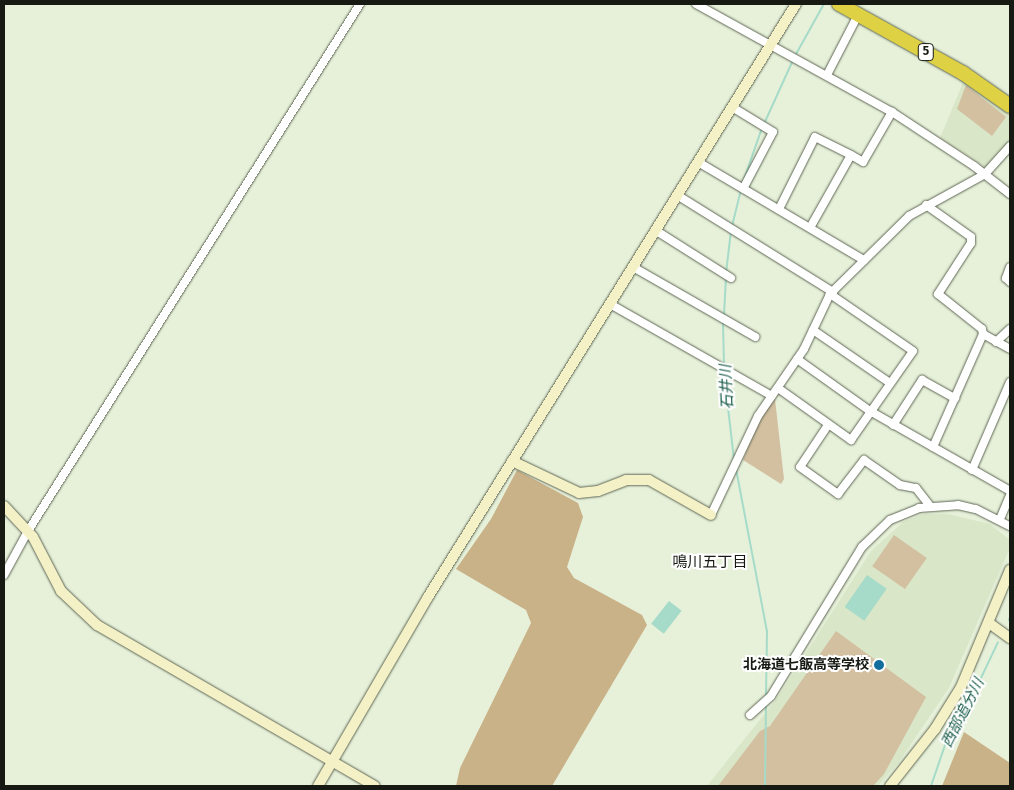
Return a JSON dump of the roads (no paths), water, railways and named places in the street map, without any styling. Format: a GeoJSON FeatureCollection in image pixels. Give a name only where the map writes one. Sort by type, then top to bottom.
{"type":"FeatureCollection","features":[{"type":"Feature","properties":{"kind":"highway","name":"5"},"geometry":{"type":"LineString","coordinates":[[839,4],[963,73],[1010,106]]}},
{"type":"Feature","properties":{"kind":"street"},"geometry":{"type":"LineString","coordinates":[[4,575],[28,530],[360,4]]}},
{"type":"Feature","properties":{"kind":"street"},"geometry":{"type":"LineString","coordinates":[[696,4],[892,112],[985,174],[1010,194]]}},
{"type":"Feature","properties":{"kind":"street"},"geometry":{"type":"LineString","coordinates":[[318,786],[333,763],[385,669],[512,461],[796,4]]}},
{"type":"Feature","properties":{"kind":"street"},"geometry":{"type":"LineString","coordinates":[[827,75],[858,15]]}},
{"type":"Feature","properties":{"kind":"street"},"geometry":{"type":"LineString","coordinates":[[732,107],[773,132],[743,189]]}},
{"type":"Feature","properties":{"kind":"street"},"geometry":{"type":"LineString","coordinates":[[779,209],[815,137],[863,162],[892,112]]}},
{"type":"Feature","properties":{"kind":"street"},"geometry":{"type":"LineString","coordinates":[[512,461],[580,493],[598,492],[626,480],[649,480],[711,515],[758,416],[797,359],[832,293],[909,216],[985,174],[1010,146]]}},
{"type":"Feature","properties":{"kind":"street"},"geometry":{"type":"LineString","coordinates":[[811,226],[851,155]]}},
{"type":"Feature","properties":{"kind":"street"},"geometry":{"type":"LineString","coordinates":[[698,162],[811,226],[864,260]]}},
{"type":"Feature","properties":{"kind":"street"},"geometry":{"type":"LineString","coordinates":[[677,195],[832,293],[913,351],[851,440],[778,388]]}},
{"type":"Feature","properties":{"kind":"street"},"geometry":{"type":"LineString","coordinates":[[926,205],[971,237],[971,243],[938,294],[982,329],[983,334],[933,448]]}},
{"type":"Feature","properties":{"kind":"street"},"geometry":{"type":"LineString","coordinates":[[655,230],[731,278]]}},
{"type":"Feature","properties":{"kind":"street"},"geometry":{"type":"LineString","coordinates":[[634,267],[755,337]]}},
{"type":"Feature","properties":{"kind":"street"},"geometry":{"type":"LineString","coordinates":[[1010,267],[1006,278],[1010,282]]}},
{"type":"Feature","properties":{"kind":"street"},"geometry":{"type":"LineString","coordinates":[[610,304],[772,396]]}},
{"type":"Feature","properties":{"kind":"street"},"geometry":{"type":"LineString","coordinates":[[996,342],[1010,329]]}},
{"type":"Feature","properties":{"kind":"street"},"geometry":{"type":"LineString","coordinates":[[813,330],[890,383]]}},
{"type":"Feature","properties":{"kind":"street"},"geometry":{"type":"LineString","coordinates":[[983,334],[1010,349]]}},
{"type":"Feature","properties":{"kind":"street"},"geometry":{"type":"LineString","coordinates":[[797,359],[870,411],[1010,491]]}},
{"type":"Feature","properties":{"kind":"street"},"geometry":{"type":"LineString","coordinates":[[893,425],[922,380],[955,398]]}},
{"type":"Feature","properties":{"kind":"street"},"geometry":{"type":"LineString","coordinates":[[972,470],[1010,382]]}},
{"type":"Feature","properties":{"kind":"street"},"geometry":{"type":"LineString","coordinates":[[828,425],[800,467],[838,494],[864,460],[900,485],[916,488],[930,506]]}},
{"type":"Feature","properties":{"kind":"street"},"geometry":{"type":"LineString","coordinates":[[1000,519],[1010,495]]}},
{"type":"Feature","properties":{"kind":"street"},"geometry":{"type":"LineString","coordinates":[[750,715],[771,696],[862,547],[890,520],[930,506],[958,505],[1000,519],[1010,526]]}},
{"type":"Feature","properties":{"kind":"street"},"geometry":{"type":"LineString","coordinates":[[4,506],[28,530],[61,591],[97,625],[333,763],[376,786]]}},
{"type":"Feature","properties":{"kind":"street"},"geometry":{"type":"LineString","coordinates":[[890,786],[947,712],[989,623],[1010,570]]}},
{"type":"Feature","properties":{"kind":"street"},"geometry":{"type":"LineString","coordinates":[[989,623],[1010,638]]}},
{"type":"Feature","properties":{"kind":"water"},"geometry":{"type":"Polygon","coordinates":[[[867,575],[887,589],[864,621],[845,607],[867,575]]]}},
{"type":"Feature","properties":{"kind":"water"},"geometry":{"type":"Polygon","coordinates":[[[669,601],[682,611],[664,634],[651,624],[669,601]]]}},
{"type":"Feature","properties":{"kind":"waterway","name":"石井川"},"geometry":{"type":"LineString","coordinates":[[795,56],[824,4]]}},
{"type":"Feature","properties":{"kind":"waterway","name":"石井川"},"geometry":{"type":"LineString","coordinates":[[764,124],[793,60]]}},
{"type":"Feature","properties":{"kind":"waterway","name":"石井川"},"geometry":{"type":"LineString","coordinates":[[742,185],[762,128]]}},
{"type":"Feature","properties":{"kind":"waterway","name":"石井川"},"geometry":{"type":"LineString","coordinates":[[732,226],[741,189]]}},
{"type":"Feature","properties":{"kind":"waterway","name":"石井川"},"geometry":{"type":"LineString","coordinates":[[726,273],[731,231]]}},
{"type":"Feature","properties":{"kind":"waterway","name":"石井川"},"geometry":{"type":"LineString","coordinates":[[724,315],[726,278]]}},
{"type":"Feature","properties":{"kind":"waterway","name":"石井川"},"geometry":{"type":"LineString","coordinates":[[723,323],[724,365]]}},
{"type":"Feature","properties":{"kind":"waterway","name":"石井川"},"geometry":{"type":"LineString","coordinates":[[724,373],[734,460]]}},
{"type":"Feature","properties":{"kind":"waterway","name":"石井川"},"geometry":{"type":"LineString","coordinates":[[736,469],[767,632],[766,696]]}},
{"type":"Feature","properties":{"kind":"waterway","name":"西部追分川"},"geometry":{"type":"LineString","coordinates":[[931,786],[945,745],[961,720],[998,642]]}},
{"type":"Feature","properties":{"kind":"waterway","name":"石井川"},"geometry":{"type":"LineString","coordinates":[[765,786],[766,704]]}},
{"type":"Feature","properties":{"kind":"place","name":"北海道七飯高等学校"},"geometry":{"type":"Point","coordinates":[879,665]}},
{"type":"Feature","properties":{"kind":"district","name":"鳴川五丁目"},"geometry":{"type":"Point","coordinates":[710,563]}}]}
